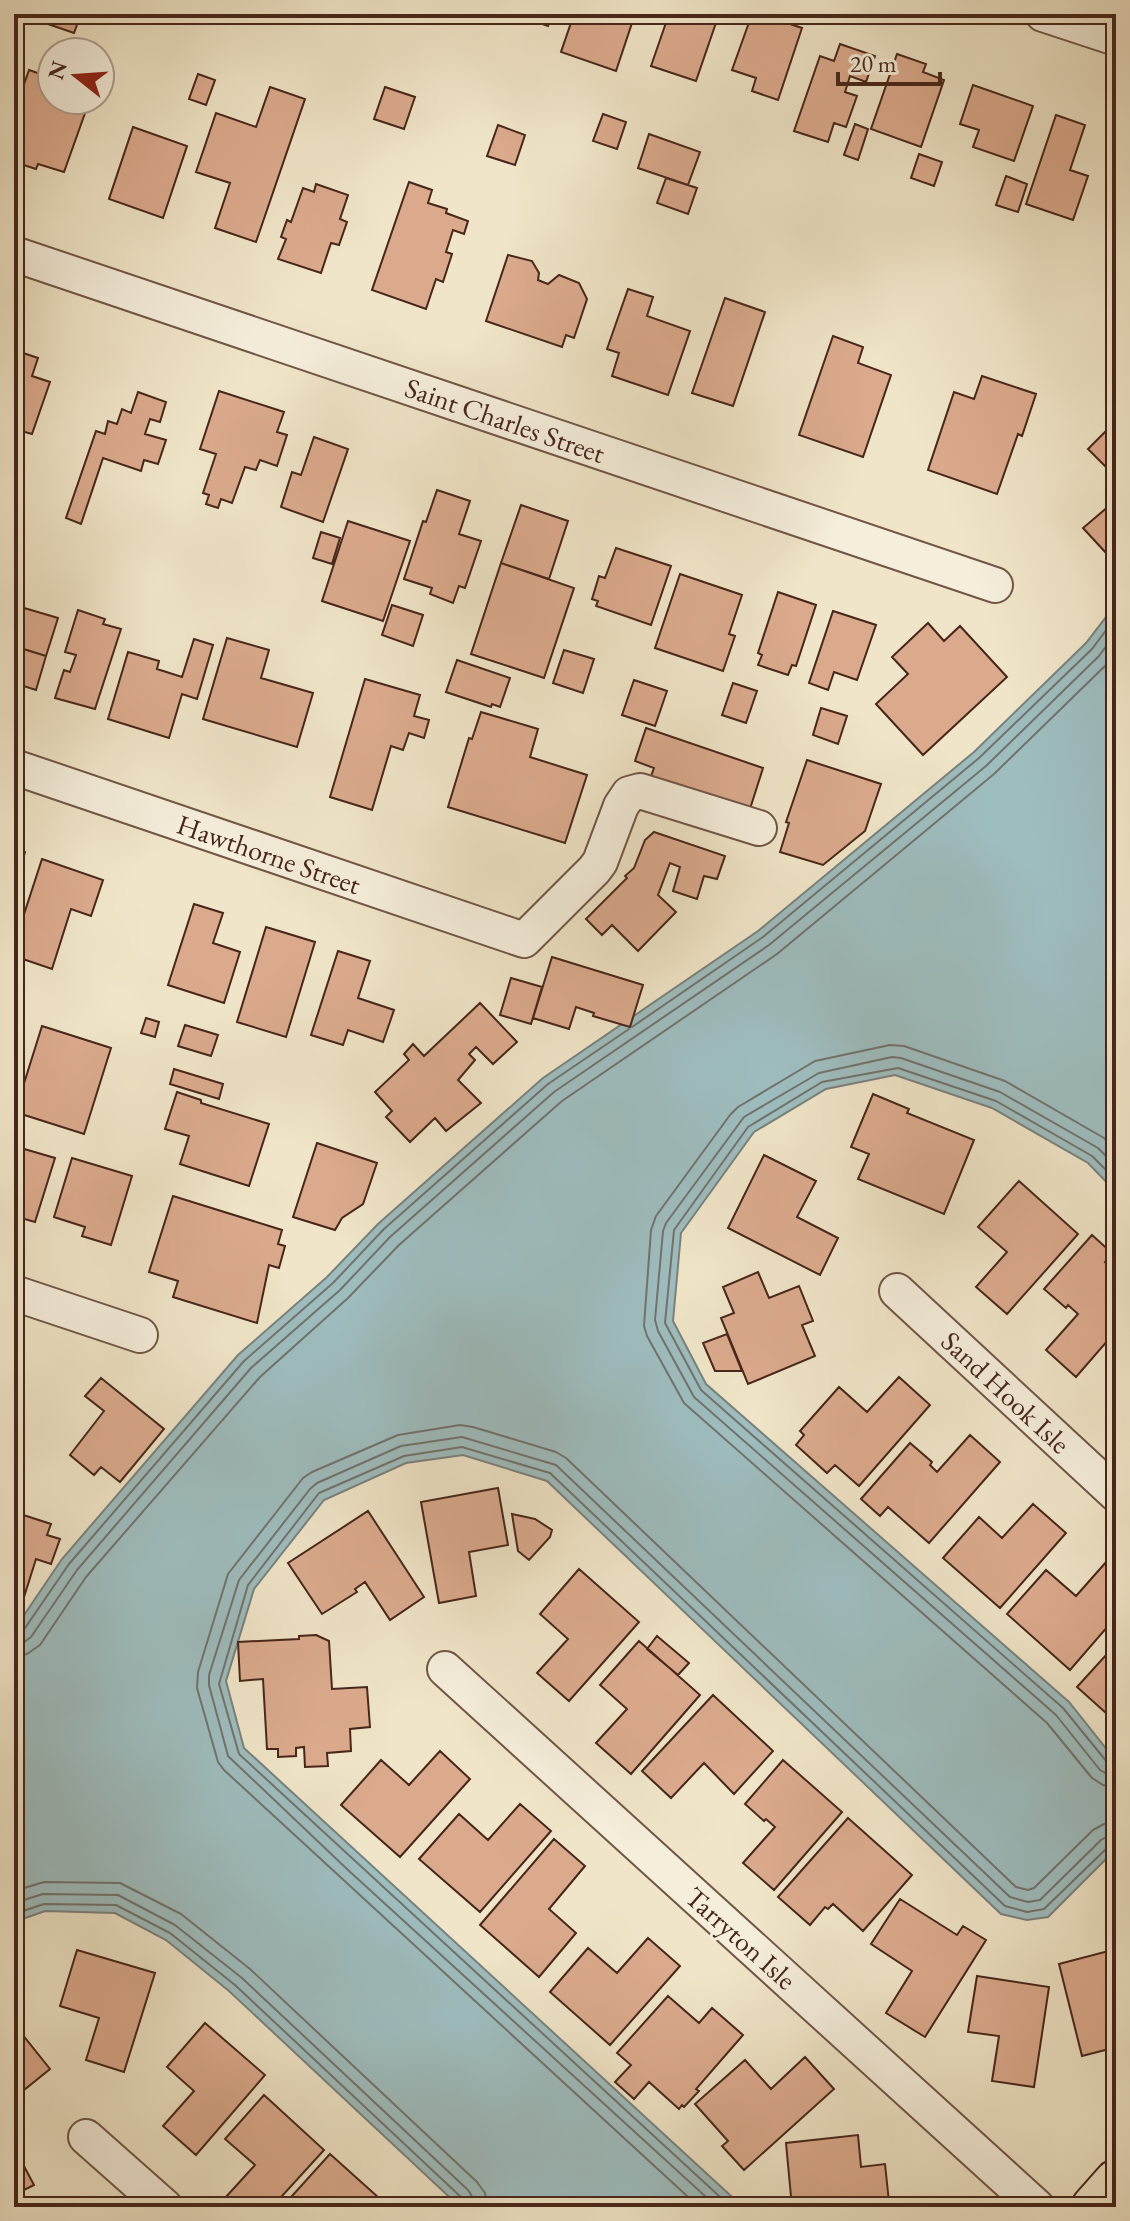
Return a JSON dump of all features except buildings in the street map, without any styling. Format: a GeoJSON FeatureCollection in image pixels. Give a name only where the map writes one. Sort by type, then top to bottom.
{"type":"FeatureCollection","features":[{"type":"Feature","properties":{"kind":"main road"},"geometry":{"type":"LineString","coordinates":[[1093,2207],[1116,2181]]}},
{"type":"Feature","properties":{"kind":"street"},"geometry":{"type":"LineString","coordinates":[[1043,14],[1116,38]]}},
{"type":"Feature","properties":{"kind":"street","name":"Saint Charles Street"},"geometry":{"type":"LineString","coordinates":[[14,254],[995,585]]}},
{"type":"Feature","properties":{"kind":"street","name":"Hawthorne Street"},"geometry":{"type":"LineString","coordinates":[[14,767],[524,940],[600,862],[621,806],[629,794],[640,791],[759,828]]}},
{"type":"Feature","properties":{"kind":"street","name":"Sand Hook Isle"},"geometry":{"type":"LineString","coordinates":[[897,1291],[1116,1494]]}},
{"type":"Feature","properties":{"kind":"street"},"geometry":{"type":"LineString","coordinates":[[14,1293],[140,1335]]}},
{"type":"Feature","properties":{"kind":"street","name":"Tarryton Isle"},"geometry":{"type":"LineString","coordinates":[[445,1669],[1037,2207]]}},
{"type":"Feature","properties":{"kind":"street"},"geometry":{"type":"LineString","coordinates":[[86,2137],[165,2207]]}},
{"type":"Feature","properties":{"kind":"water"},"geometry":{"type":"Polygon","coordinates":[[[1116,604],[1116,1192],[1088,1163],[992,1108],[895,1075],[826,1089],[754,1132],[681,1233],[673,1321],[706,1384],[1069,1702],[1116,1761],[1116,1849],[1048,1917],[1027,1920],[1001,1914],[547,1481],[463,1455],[406,1463],[324,1500],[254,1589],[226,1681],[244,1748],[743,2207],[460,2207],[229,1991],[166,1940],[115,1913],[45,1911],[14,1922],[14,1630],[62,1559],[238,1355],[327,1277],[378,1224],[543,1078],[758,931],[974,752],[1086,643],[1116,604]]]}}]}
